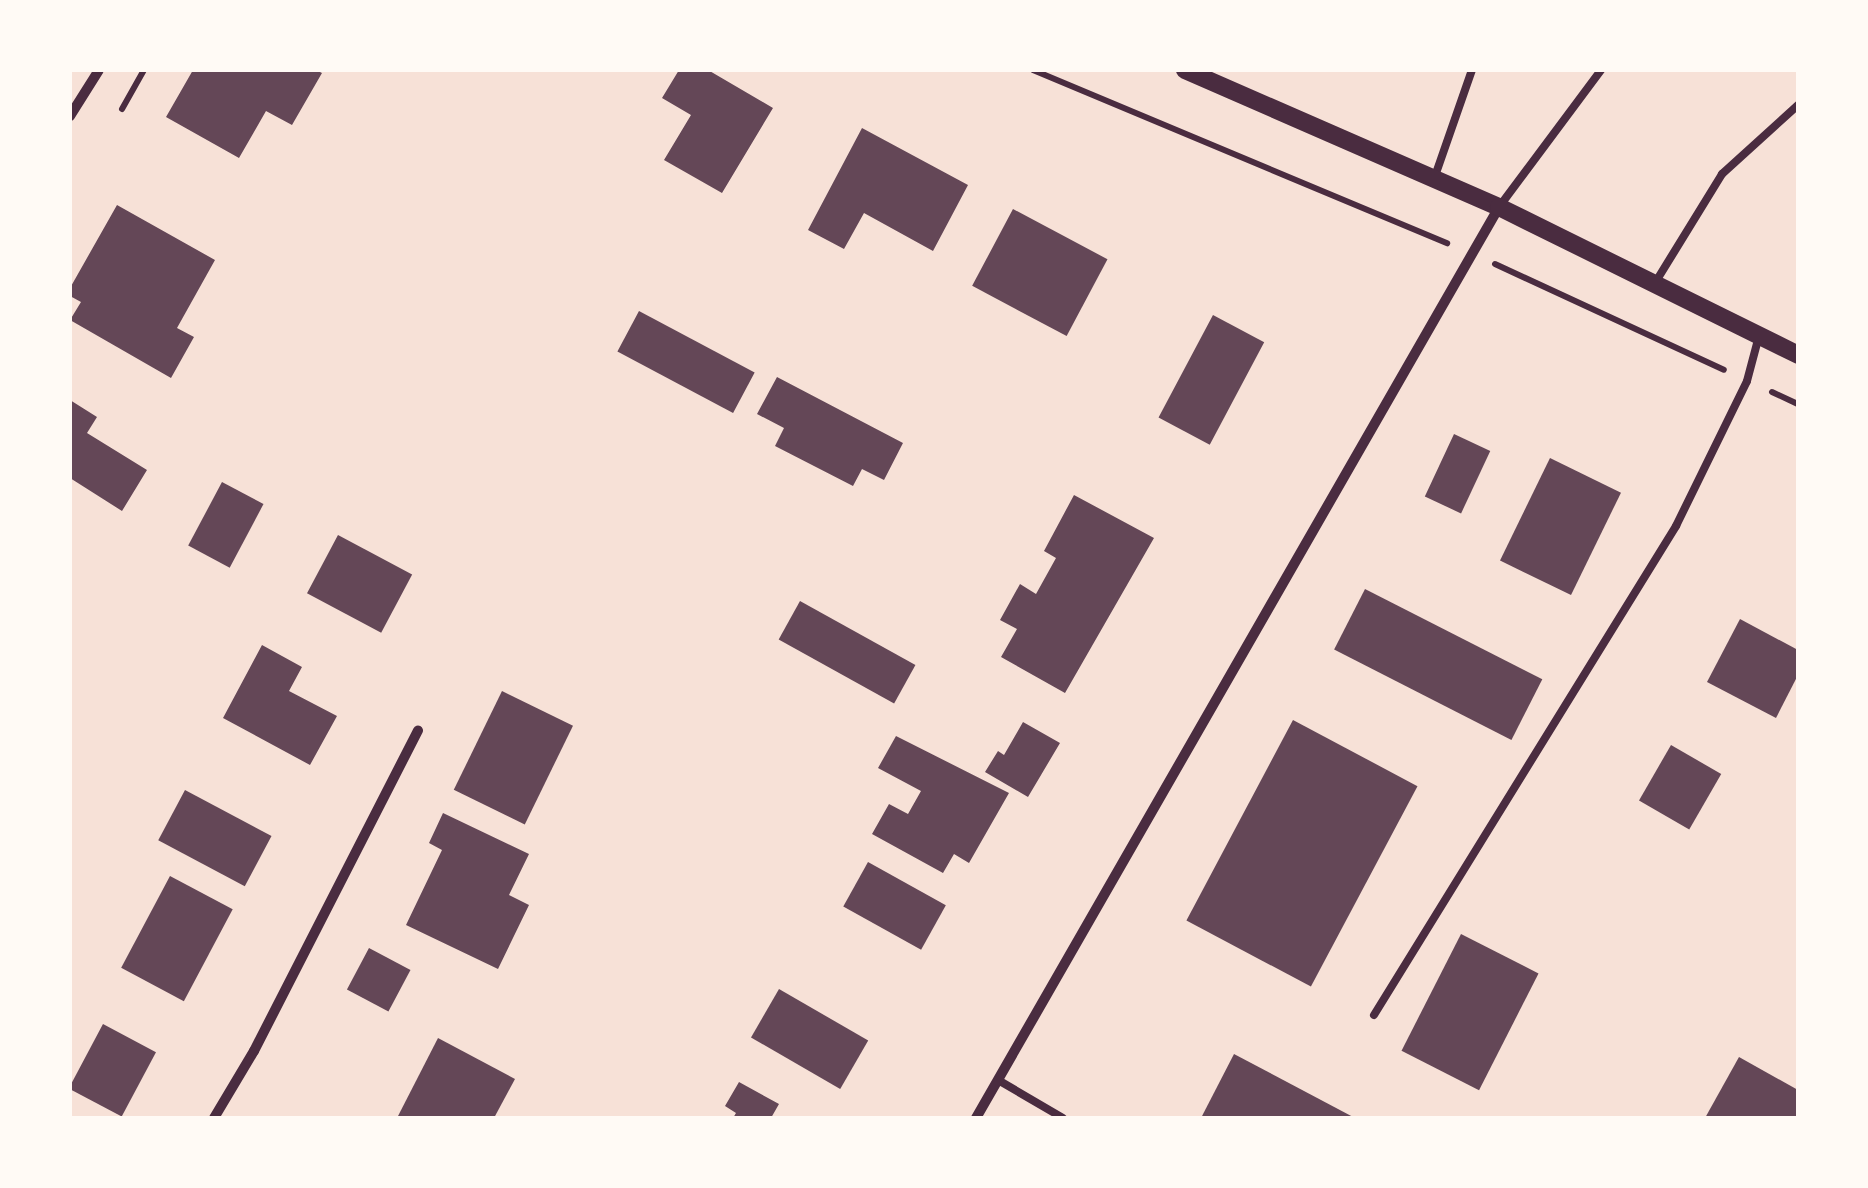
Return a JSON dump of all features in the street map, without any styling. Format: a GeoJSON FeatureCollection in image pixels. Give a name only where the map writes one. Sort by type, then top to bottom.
{"type":"FeatureCollection","features":[{"type":"Feature","properties":{"kind":"street"},"geometry":{"type":"LineString","coordinates":[[70,116],[99,70]]}},
{"type":"Feature","properties":{"kind":"street"},"geometry":{"type":"LineString","coordinates":[[1190,71],[1499,207],[1798,355]]}},
{"type":"Feature","properties":{"kind":"street"},"geometry":{"type":"LineString","coordinates":[[976,1118],[1499,207]]}},
{"type":"Feature","properties":{"kind":"street"},"geometry":{"type":"LineString","coordinates":[[214,1118],[254,1051],[418,731]]}},
{"type":"Feature","properties":{"kind":"lane"},"geometry":{"type":"LineString","coordinates":[[1434,179],[1472,70]]}},
{"type":"Feature","properties":{"kind":"lane"},"geometry":{"type":"LineString","coordinates":[[1499,207],[1600,70]]}},
{"type":"Feature","properties":{"kind":"lane"},"geometry":{"type":"LineString","coordinates":[[1654,284],[1722,174],[1798,105]]}},
{"type":"Feature","properties":{"kind":"lane"},"geometry":{"type":"LineString","coordinates":[[1374,1015],[1676,526],[1748,381],[1759,336]]}},
{"type":"Feature","properties":{"kind":"lane"},"geometry":{"type":"LineString","coordinates":[[998,1080],[1063,1118]]}},
{"type":"Feature","properties":{"kind":"path"},"geometry":{"type":"LineString","coordinates":[[122,108],[144,70]]}},
{"type":"Feature","properties":{"kind":"path"},"geometry":{"type":"LineString","coordinates":[[1033,70],[1472,253],[1798,404]]}},
{"type":"Feature","properties":{"kind":"building"},"geometry":{"type":"Polygon","coordinates":[[[193,70],[322,73],[292,125],[266,111],[239,158],[166,117],[193,70]]]}},
{"type":"Feature","properties":{"kind":"building"},"geometry":{"type":"Polygon","coordinates":[[[679,70],[708,70],[773,108],[722,193],[664,160],[691,115],[662,98],[679,70]]]}},
{"type":"Feature","properties":{"kind":"building"},"geometry":{"type":"Polygon","coordinates":[[[862,128],[968,185],[933,251],[864,213],[844,249],[808,230],[862,128]]]}},
{"type":"Feature","properties":{"kind":"building"},"geometry":{"type":"Polygon","coordinates":[[[117,205],[215,260],[177,328],[194,337],[171,378],[70,320],[81,302],[70,296],[70,288],[117,205]]]}},
{"type":"Feature","properties":{"kind":"building"},"geometry":{"type":"Polygon","coordinates":[[[1013,209],[1107,259],[1067,336],[972,286],[1013,209]]]}},
{"type":"Feature","properties":{"kind":"building"},"geometry":{"type":"Polygon","coordinates":[[[639,311],[755,373],[733,413],[617,352],[639,311]]]}},
{"type":"Feature","properties":{"kind":"building"},"geometry":{"type":"Polygon","coordinates":[[[1213,315],[1264,342],[1210,445],[1159,417],[1213,315]]]}},
{"type":"Feature","properties":{"kind":"building"},"geometry":{"type":"Polygon","coordinates":[[[777,377],[903,443],[884,480],[862,469],[853,486],[775,446],[784,428],[757,414],[777,377]]]}},
{"type":"Feature","properties":{"kind":"building"},"geometry":{"type":"Polygon","coordinates":[[[70,400],[97,417],[87,433],[147,470],[122,511],[70,478],[70,400]]]}},
{"type":"Feature","properties":{"kind":"building"},"geometry":{"type":"Polygon","coordinates":[[[1454,434],[1490,451],[1461,513],[1425,497],[1454,434]]]}},
{"type":"Feature","properties":{"kind":"building"},"geometry":{"type":"Polygon","coordinates":[[[1550,458],[1621,493],[1571,595],[1500,560],[1550,458]]]}},
{"type":"Feature","properties":{"kind":"building"},"geometry":{"type":"Polygon","coordinates":[[[222,482],[263,504],[230,568],[188,546],[222,482]]]}},
{"type":"Feature","properties":{"kind":"building"},"geometry":{"type":"Polygon","coordinates":[[[1074,495],[1154,538],[1065,693],[1001,657],[1017,629],[1000,620],[1020,584],[1036,594],[1056,558],[1044,551],[1074,495]]]}},
{"type":"Feature","properties":{"kind":"building"},"geometry":{"type":"Polygon","coordinates":[[[338,535],[412,574],[381,633],[307,593],[338,535]]]}},
{"type":"Feature","properties":{"kind":"building"},"geometry":{"type":"Polygon","coordinates":[[[1365,589],[1542,679],[1511,740],[1334,650],[1365,589]]]}},
{"type":"Feature","properties":{"kind":"building"},"geometry":{"type":"Polygon","coordinates":[[[800,601],[915,665],[894,703],[779,639],[800,601]]]}},
{"type":"Feature","properties":{"kind":"building"},"geometry":{"type":"Polygon","coordinates":[[[1740,619],[1798,650],[1798,675],[1776,718],[1707,682],[1740,619]]]}},
{"type":"Feature","properties":{"kind":"building"},"geometry":{"type":"Polygon","coordinates":[[[262,645],[302,667],[289,691],[337,716],[310,765],[223,718],[262,645]]]}},
{"type":"Feature","properties":{"kind":"building"},"geometry":{"type":"Polygon","coordinates":[[[502,691],[573,726],[525,824],[454,790],[502,691]]]}},
{"type":"Feature","properties":{"kind":"building"},"geometry":{"type":"Polygon","coordinates":[[[1293,720],[1417,786],[1311,987],[1186,920],[1293,720]]]}},
{"type":"Feature","properties":{"kind":"building"},"geometry":{"type":"Polygon","coordinates":[[[1023,722],[1060,743],[1028,797],[985,772],[998,751],[1004,755],[1023,722]]]}},
{"type":"Feature","properties":{"kind":"building"},"geometry":{"type":"Polygon","coordinates":[[[896,736],[1009,793],[969,863],[954,854],[943,873],[872,834],[889,804],[908,814],[921,791],[878,768],[896,736]]]}},
{"type":"Feature","properties":{"kind":"building"},"geometry":{"type":"Polygon","coordinates":[[[1671,745],[1721,774],[1689,829],[1639,800],[1671,745]]]}},
{"type":"Feature","properties":{"kind":"building"},"geometry":{"type":"Polygon","coordinates":[[[185,790],[272,836],[245,886],[158,840],[185,790]]]}},
{"type":"Feature","properties":{"kind":"building"},"geometry":{"type":"Polygon","coordinates":[[[443,813],[529,854],[509,895],[529,905],[498,969],[406,925],[442,850],[429,843],[443,813]]]}},
{"type":"Feature","properties":{"kind":"building"},"geometry":{"type":"Polygon","coordinates":[[[868,862],[946,905],[921,950],[843,907],[868,862]]]}},
{"type":"Feature","properties":{"kind":"building"},"geometry":{"type":"Polygon","coordinates":[[[170,876],[233,909],[184,1001],[121,968],[170,876]]]}},
{"type":"Feature","properties":{"kind":"building"},"geometry":{"type":"Polygon","coordinates":[[[1461,934],[1539,973],[1479,1090],[1402,1051],[1461,934]]]}},
{"type":"Feature","properties":{"kind":"building"},"geometry":{"type":"Polygon","coordinates":[[[369,948],[410,970],[388,1012],[347,989],[369,948]]]}},
{"type":"Feature","properties":{"kind":"building"},"geometry":{"type":"Polygon","coordinates":[[[779,989],[868,1040],[840,1089],[751,1037],[779,989]]]}},
{"type":"Feature","properties":{"kind":"building"},"geometry":{"type":"Polygon","coordinates":[[[103,1024],[156,1052],[122,1117],[70,1089],[103,1024]]]}},
{"type":"Feature","properties":{"kind":"building"},"geometry":{"type":"Polygon","coordinates":[[[438,1038],[515,1079],[494,1118],[397,1118],[438,1038]]]}},
{"type":"Feature","properties":{"kind":"building"},"geometry":{"type":"Polygon","coordinates":[[[1234,1054],[1355,1118],[1201,1118],[1234,1054]]]}},
{"type":"Feature","properties":{"kind":"building"},"geometry":{"type":"Polygon","coordinates":[[[1739,1057],[1798,1090],[1798,1118],[1705,1118],[1739,1057]]]}},
{"type":"Feature","properties":{"kind":"building"},"geometry":{"type":"Polygon","coordinates":[[[739,1082],[779,1104],[771,1118],[733,1118],[736,1113],[725,1106],[739,1082]]]}}]}
